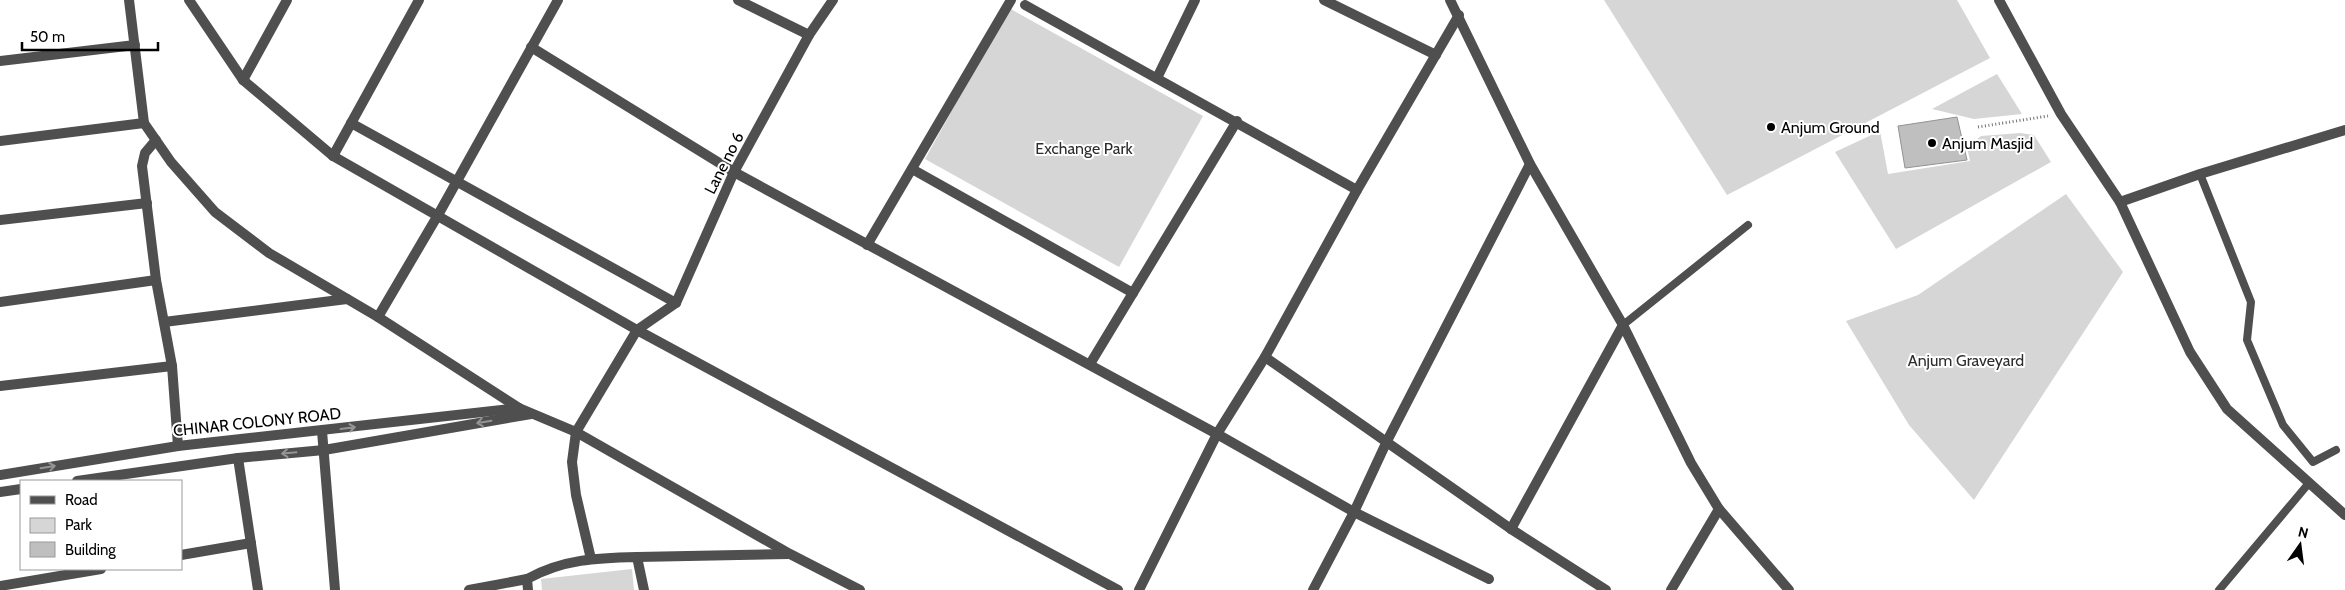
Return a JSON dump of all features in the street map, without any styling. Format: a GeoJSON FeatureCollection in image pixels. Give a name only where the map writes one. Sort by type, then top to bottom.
{"type":"FeatureCollection","features":[{"type":"Feature","properties":{"kind":"street"},"geometry":{"type":"LineString","coordinates":[[128,0],[144,123],[171,162],[215,212],[269,253],[378,317],[519,408],[576,432],[790,554],[860,590]]}},
{"type":"Feature","properties":{"kind":"street"},"geometry":{"type":"LineString","coordinates":[[189,0],[243,80],[333,156],[637,330],[1118,590]]}},
{"type":"Feature","properties":{"kind":"street"},"geometry":{"type":"LineString","coordinates":[[243,80],[287,0]]}},
{"type":"Feature","properties":{"kind":"street"},"geometry":{"type":"LineString","coordinates":[[333,156],[419,0]]}},
{"type":"Feature","properties":{"kind":"street"},"geometry":{"type":"LineString","coordinates":[[378,317],[438,216],[558,0]]}},
{"type":"Feature","properties":{"kind":"street"},"geometry":{"type":"LineString","coordinates":[[738,0],[809,35]]}},
{"type":"Feature","properties":{"kind":"street","name":"Lane no 6"},"geometry":{"type":"LineString","coordinates":[[676,302],[734,172],[809,35],[833,0]]}},
{"type":"Feature","properties":{"kind":"street"},"geometry":{"type":"LineString","coordinates":[[867,245],[1012,0]]}},
{"type":"Feature","properties":{"kind":"street"},"geometry":{"type":"LineString","coordinates":[[1157,78],[1195,0]]}},
{"type":"Feature","properties":{"kind":"street"},"geometry":{"type":"LineString","coordinates":[[1324,0],[1436,55]]}},
{"type":"Feature","properties":{"kind":"street"},"geometry":{"type":"LineString","coordinates":[[1450,0],[1530,164],[1623,325],[1691,463],[1719,509],[1789,590]]}},
{"type":"Feature","properties":{"kind":"street"},"geometry":{"type":"LineString","coordinates":[[1999,0],[2061,114],[2120,202],[2190,352],[2227,409],[2345,515]]}},
{"type":"Feature","properties":{"kind":"street"},"geometry":{"type":"LineString","coordinates":[[1025,5],[1358,190]]}},
{"type":"Feature","properties":{"kind":"street"},"geometry":{"type":"LineString","coordinates":[[1140,590],[1217,434],[1265,357],[1358,190],[1459,16]]}},
{"type":"Feature","properties":{"kind":"street"},"geometry":{"type":"LineString","coordinates":[[0,61],[134,45]]}},
{"type":"Feature","properties":{"kind":"street"},"geometry":{"type":"LineString","coordinates":[[531,47],[734,172],[1090,364],[1354,512],[1488,579]]}},
{"type":"Feature","properties":{"kind":"street"},"geometry":{"type":"LineString","coordinates":[[1090,364],[1237,122]]}},
{"type":"Feature","properties":{"kind":"street"},"geometry":{"type":"LineString","coordinates":[[0,141],[144,123]]}},
{"type":"Feature","properties":{"kind":"street"},"geometry":{"type":"LineString","coordinates":[[351,123],[676,302],[637,330],[576,432],[572,462],[576,495],[591,559]]}},
{"type":"Feature","properties":{"kind":"street"},"geometry":{"type":"LineString","coordinates":[[2120,202],[2200,174],[2345,130]]}},
{"type":"Feature","properties":{"kind":"street"},"geometry":{"type":"LineString","coordinates":[[156,140],[142,159],[156,280],[172,366],[178,446]]}},
{"type":"Feature","properties":{"kind":"street"},"geometry":{"type":"LineString","coordinates":[[1313,590],[1354,512],[1387,440],[1530,164]]}},
{"type":"Feature","properties":{"kind":"street"},"geometry":{"type":"LineString","coordinates":[[912,169],[1133,293]]}},
{"type":"Feature","properties":{"kind":"street"},"geometry":{"type":"LineString","coordinates":[[0,220],[147,203]]}},
{"type":"Feature","properties":{"kind":"street"},"geometry":{"type":"LineString","coordinates":[[0,302],[156,280]]}},
{"type":"Feature","properties":{"kind":"street"},"geometry":{"type":"LineString","coordinates":[[164,322],[346,298]]}},
{"type":"Feature","properties":{"kind":"street"},"geometry":{"type":"LineString","coordinates":[[1510,529],[1623,325]]}},
{"type":"Feature","properties":{"kind":"street"},"geometry":{"type":"LineString","coordinates":[[1265,357],[1387,440],[1510,529],[1606,590]]}},
{"type":"Feature","properties":{"kind":"street"},"geometry":{"type":"LineString","coordinates":[[0,386],[172,366]]}},
{"type":"Feature","properties":{"kind":"street","name":"CHINAR COLONY ROAD"},"geometry":{"type":"LineString","coordinates":[[0,475],[178,446],[519,408]]}},
{"type":"Feature","properties":{"kind":"street","name":"CHINAR COLONY ROAD"},"geometry":{"type":"LineString","coordinates":[[84,480],[238,458],[324,450],[532,413]]}},
{"type":"Feature","properties":{"kind":"street"},"geometry":{"type":"LineString","coordinates":[[322,431],[335,590]]}},
{"type":"Feature","properties":{"kind":"street"},"geometry":{"type":"LineString","coordinates":[[238,458],[258,590]]}},
{"type":"Feature","properties":{"kind":"street"},"geometry":{"type":"LineString","coordinates":[[0,492],[20,489]]}},
{"type":"Feature","properties":{"kind":"street"},"geometry":{"type":"LineString","coordinates":[[1671,590],[1719,509]]}},
{"type":"Feature","properties":{"kind":"street"},"geometry":{"type":"LineString","coordinates":[[182,555],[251,543]]}},
{"type":"Feature","properties":{"kind":"street"},"geometry":{"type":"LineString","coordinates":[[469,590],[527,579],[547,568],[591,559],[790,554]]}},
{"type":"Feature","properties":{"kind":"street"},"geometry":{"type":"LineString","coordinates":[[637,557],[644,590]]}},
{"type":"Feature","properties":{"kind":"street"},"geometry":{"type":"LineString","coordinates":[[0,586],[95,570]]}},
{"type":"Feature","properties":{"kind":"street"},"geometry":{"type":"LineString","coordinates":[[527,579],[528,590]]}},
{"type":"Feature","properties":{"kind":"lane"},"geometry":{"type":"LineString","coordinates":[[2200,174],[2252,302],[2247,340],[2283,425],[2313,462],[2336,450]]}},
{"type":"Feature","properties":{"kind":"lane"},"geometry":{"type":"LineString","coordinates":[[1623,325],[1748,225]]}},
{"type":"Feature","properties":{"kind":"lane"},"geometry":{"type":"LineString","coordinates":[[2219,590],[2309,483]]}},
{"type":"Feature","properties":{"kind":"path"},"geometry":{"type":"LineString","coordinates":[[1978,127],[2061,114]]}},
{"type":"Feature","properties":{"kind":"green space","name":"Anjum Ground"},"geometry":{"type":"Polygon","coordinates":[[[1604,0],[1957,0],[1990,58],[1727,195],[1604,0]]]}},
{"type":"Feature","properties":{"kind":"green space","name":"Exchange Park"},"geometry":{"type":"Polygon","coordinates":[[[1009,8],[1203,116],[1119,267],[925,159],[1009,8]]]}},
{"type":"Feature","properties":{"kind":"green space"},"geometry":{"type":"Polygon","coordinates":[[[1997,74],[2022,114],[1974,119],[1932,109],[1997,74]]]}},
{"type":"Feature","properties":{"kind":"green space"},"geometry":{"type":"Polygon","coordinates":[[[1880,131],[1888,174],[1970,161],[1967,147],[1981,136],[2020,133],[2034,135],[2051,162],[1896,249],[1835,152],[1880,131]]]}},
{"type":"Feature","properties":{"kind":"green space","name":"Anjum Graveyard"},"geometry":{"type":"Polygon","coordinates":[[[2066,194],[2123,272],[1974,500],[1909,425],[1846,321],[1918,295],[2066,194]]]}},
{"type":"Feature","properties":{"kind":"green space"},"geometry":{"type":"Polygon","coordinates":[[[632,569],[634,590],[542,590],[541,579],[632,569]]]}},
{"type":"Feature","properties":{"kind":"building","name":"Anjum Masjid"},"geometry":{"type":"Polygon","coordinates":[[[1957,117],[1967,160],[1905,168],[1898,126],[1957,117]]]}},
{"type":"Feature","properties":{"kind":"place","name":"Anjum Ground"},"geometry":{"type":"Point","coordinates":[1771,127]}},
{"type":"Feature","properties":{"kind":"place","name":"Anjum Masjid"},"geometry":{"type":"Point","coordinates":[1932,143]}}]}
